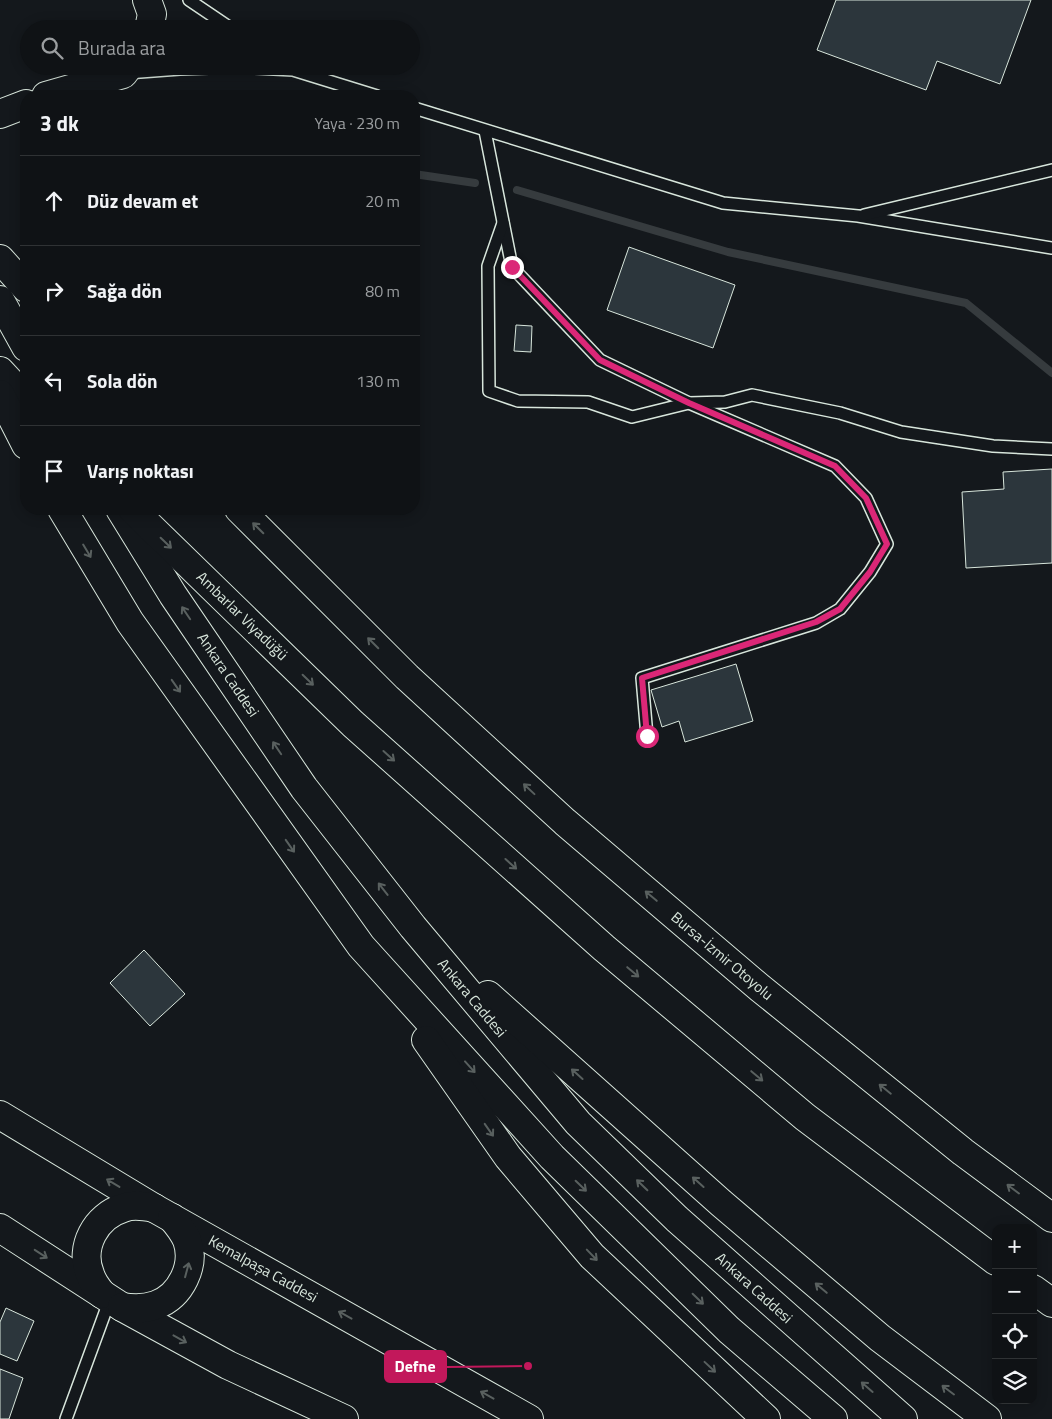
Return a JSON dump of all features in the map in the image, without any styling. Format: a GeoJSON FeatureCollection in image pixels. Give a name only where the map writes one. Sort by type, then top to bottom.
{"type":"FeatureCollection","features":[{"type":"Feature","properties":{"kind":"main road"},"geometry":{"type":"LineString","coordinates":[[147,0],[152,14],[150,20]]}},
{"type":"Feature","properties":{"kind":"main road"},"geometry":{"type":"LineString","coordinates":[[64,90],[111,75]]}},
{"type":"Feature","properties":{"kind":"main road"},"geometry":{"type":"LineString","coordinates":[[0,114],[20,106]]}},
{"type":"Feature","properties":{"kind":"main road"},"geometry":{"type":"LineString","coordinates":[[0,259],[20,281]]}},
{"type":"Feature","properties":{"kind":"main road"},"geometry":{"type":"LineString","coordinates":[[0,300],[20,336]]}},
{"type":"Feature","properties":{"kind":"main road"},"geometry":{"type":"LineString","coordinates":[[0,371],[20,393]]}},
{"type":"Feature","properties":{"kind":"main road"},"geometry":{"type":"LineString","coordinates":[[0,394],[20,433]]}},
{"type":"Feature","properties":{"kind":"main road"},"geometry":{"type":"LineString","coordinates":[[66,515],[130,622],[361,946],[514,1165],[592,1256],[766,1419]]}},
{"type":"Feature","properties":{"kind":"main road","name":"Ankara Caddesi"},"geometry":{"type":"LineString","coordinates":[[124,515],[174,594],[304,788],[413,928],[578,1123],[677,1219],[904,1419]]}},
{"type":"Feature","properties":{"kind":"main road","name":"Ambarlar Viyadüğü"},"geometry":{"type":"LineString","coordinates":[[138,515],[353,724],[604,948],[805,1117],[992,1258]]}},
{"type":"Feature","properties":{"kind":"main road","name":"Bursa-İzmir Otoyolu"},"geometry":{"type":"LineString","coordinates":[[245,515],[407,677],[565,822],[760,988],[963,1152],[1052,1218]]}},
{"type":"Feature","properties":{"kind":"main road"},"geometry":{"type":"LineString","coordinates":[[413,928],[736,1216],[880,1338],[987,1419]]}},
{"type":"Feature","properties":{"kind":"main road"},"geometry":{"type":"LineString","coordinates":[[361,946],[552,1157],[729,1330],[833,1419]]}},
{"type":"Feature","properties":{"kind":"main road","name":"Kemalpaşa Caddesi"},"geometry":{"type":"LineString","coordinates":[[0,1115],[162,1213],[530,1419]]}},
{"type":"Feature","properties":{"kind":"main road"},"geometry":{"type":"LineString","coordinates":[[140,1205],[162,1213],[181,1228],[188,1242],[190,1257],[187,1272],[180,1286],[170,1297],[157,1304],[142,1308],[112,1300],[98,1288],[89,1273],[87,1257],[89,1241],[96,1226],[109,1214],[124,1207],[140,1205]]}},
{"type":"Feature","properties":{"kind":"main road"},"geometry":{"type":"LineString","coordinates":[[0,1228],[112,1300],[228,1365],[344,1419]]}},
{"type":"Feature","properties":{"kind":"main road"},"geometry":{"type":"LineString","coordinates":[[1037,1292],[1052,1303]]}},
{"type":"Feature","properties":{"kind":"lane"},"geometry":{"type":"LineString","coordinates":[[189,0],[219,20]]}},
{"type":"Feature","properties":{"kind":"lane"},"geometry":{"type":"LineString","coordinates":[[312,75],[358,90]]}},
{"type":"Feature","properties":{"kind":"lane"},"geometry":{"type":"LineString","coordinates":[[420,110],[723,204],[858,216],[1052,248]]}},
{"type":"Feature","properties":{"kind":"lane"},"geometry":{"type":"LineString","coordinates":[[485,131],[512,267],[600,360],[689,403],[835,466],[866,498],[887,544],[870,572],[840,609],[816,622],[642,678],[647,736]]}},
{"type":"Feature","properties":{"kind":"lane"},"geometry":{"type":"LineString","coordinates":[[858,216],[1052,170]]}},
{"type":"Feature","properties":{"kind":"lane"},"geometry":{"type":"LineString","coordinates":[[503,221],[488,266],[489,391],[518,401],[588,402],[632,417],[689,403],[725,402],[752,395],[840,413],[901,432],[994,446],[1052,449]]}},
{"type":"Feature","properties":{"kind":"lane"},"geometry":{"type":"LineString","coordinates":[[66,1419],[112,1300]]}},
{"type":"Feature","properties":{"kind":"building"},"geometry":{"type":"Polygon","coordinates":[[[836,0],[1031,0],[1000,84],[937,61],[926,90],[817,50],[836,0]]]}},
{"type":"Feature","properties":{"kind":"building"},"geometry":{"type":"Polygon","coordinates":[[[629,247],[735,285],[713,348],[607,310],[629,247]]]}},
{"type":"Feature","properties":{"kind":"building"},"geometry":{"type":"Polygon","coordinates":[[[516,325],[532,326],[531,352],[514,351],[516,325]]]}},
{"type":"Feature","properties":{"kind":"building"},"geometry":{"type":"Polygon","coordinates":[[[1052,469],[1052,563],[966,568],[962,492],[1004,489],[1003,472],[1052,469]]]}},
{"type":"Feature","properties":{"kind":"building"},"geometry":{"type":"Polygon","coordinates":[[[736,664],[753,721],[685,742],[679,721],[662,727],[651,690],[736,664]]]}},
{"type":"Feature","properties":{"kind":"building"},"geometry":{"type":"Polygon","coordinates":[[[144,950],[185,994],[150,1026],[110,983],[144,950]]]}},
{"type":"Feature","properties":{"kind":"building"},"geometry":{"type":"Polygon","coordinates":[[[6,1308],[34,1321],[17,1361],[0,1354],[0,1322],[6,1308]]]}},
{"type":"Feature","properties":{"kind":"building"},"geometry":{"type":"Polygon","coordinates":[[[0,1369],[23,1378],[9,1419],[0,1419],[0,1369]]]}},
{"type":"Feature","properties":{"kind":"waterway"},"geometry":{"type":"LineString","coordinates":[[420,175],[475,183]]}},
{"type":"Feature","properties":{"kind":"waterway"},"geometry":{"type":"LineString","coordinates":[[517,190],[728,252],[966,303],[1052,373]]}},
{"type":"Feature","properties":{"kind":"place","name":"Defne"},"geometry":{"type":"Point","coordinates":[528,1366]}},
{"type":"Feature","properties":{"kind":"route"},"geometry":{"type":"LineString","coordinates":[[512,267],[600,360],[689,403],[835,466],[866,498],[887,544],[870,572],[840,609],[816,622],[642,678],[647,736]]}}]}
